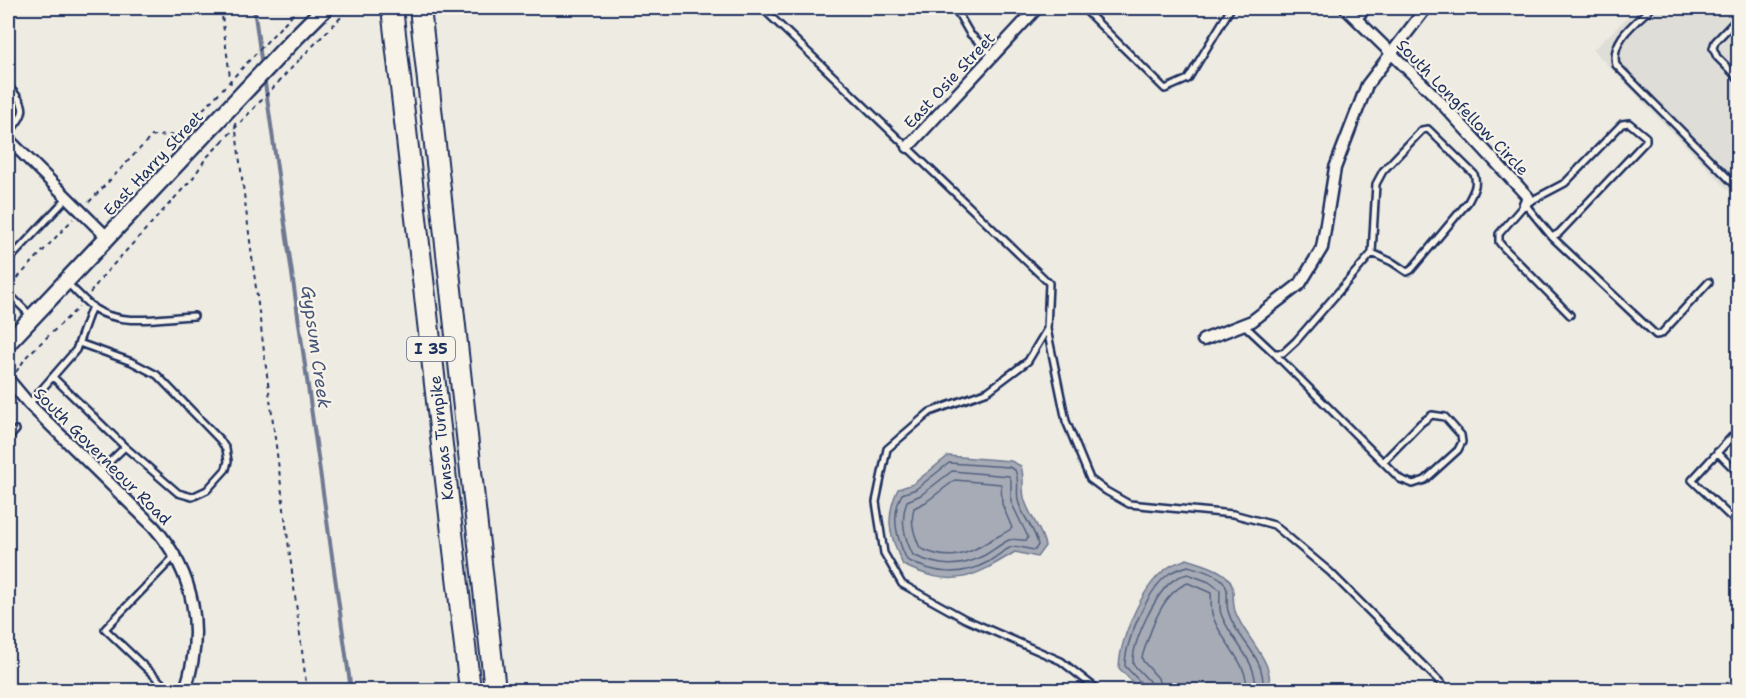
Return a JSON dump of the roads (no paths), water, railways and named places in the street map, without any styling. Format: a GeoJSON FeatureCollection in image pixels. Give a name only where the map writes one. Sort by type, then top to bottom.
{"type":"FeatureCollection","features":[{"type":"Feature","properties":{"kind":"highway","name":"Kansas Turnpike"},"geometry":{"type":"LineString","coordinates":[[392,8],[470,690]]}},
{"type":"Feature","properties":{"kind":"highway","name":"Kansas Turnpike"},"geometry":{"type":"LineString","coordinates":[[420,8],[495,690]]}},
{"type":"Feature","properties":{"kind":"main road","name":"East Harry Street"},"geometry":{"type":"LineString","coordinates":[[8,343],[325,8]]}},
{"type":"Feature","properties":{"kind":"street","name":"South Longfellow Circle"},"geometry":{"type":"LineString","coordinates":[[1345,8],[1433,94],[1528,197],[1525,204]]}},
{"type":"Feature","properties":{"kind":"street"},"geometry":{"type":"LineString","coordinates":[[1203,340],[1252,321],[1300,284],[1322,248],[1335,168],[1367,85],[1390,52],[1426,8]]}},
{"type":"Feature","properties":{"kind":"street","name":"East Osie Street"},"geometry":{"type":"LineString","coordinates":[[908,147],[1033,12]]}},
{"type":"Feature","properties":{"kind":"street"},"geometry":{"type":"LineString","coordinates":[[8,141],[108,238]]}},
{"type":"Feature","properties":{"kind":"street","name":"South Governeour Road"},"geometry":{"type":"LineString","coordinates":[[9,380],[29,404],[169,544],[182,568],[196,625],[196,647],[191,672],[184,690]]}},
{"type":"Feature","properties":{"kind":"lane"},"geometry":{"type":"LineString","coordinates":[[762,8],[1048,283],[1047,329],[1066,421],[1090,479],[1106,492],[1129,504],[1233,514],[1274,525],[1330,572],[1448,690]]}},
{"type":"Feature","properties":{"kind":"lane"},"geometry":{"type":"LineString","coordinates":[[955,8],[970,34],[993,55]]}},
{"type":"Feature","properties":{"kind":"lane"},"geometry":{"type":"LineString","coordinates":[[1021,8],[1033,12]]}},
{"type":"Feature","properties":{"kind":"lane"},"geometry":{"type":"LineString","coordinates":[[1084,8],[1165,90],[1188,79],[1231,8]]}},
{"type":"Feature","properties":{"kind":"lane"},"geometry":{"type":"LineString","coordinates":[[1357,20],[1369,8]]}},
{"type":"Feature","properties":{"kind":"lane"},"geometry":{"type":"LineString","coordinates":[[1651,8],[1616,46],[1614,57],[1616,65],[1738,188]]}},
{"type":"Feature","properties":{"kind":"lane"},"geometry":{"type":"LineString","coordinates":[[1738,18],[1715,42],[1713,48],[1717,57],[1738,78]]}},
{"type":"Feature","properties":{"kind":"lane"},"geometry":{"type":"LineString","coordinates":[[8,86],[21,100],[24,108],[22,117],[8,141]]}},
{"type":"Feature","properties":{"kind":"lane"},"geometry":{"type":"LineString","coordinates":[[1552,237],[1559,233],[1646,141],[1646,137],[1629,123],[1622,124],[1566,183],[1525,204],[1499,234],[1498,242],[1570,315]]}},
{"type":"Feature","properties":{"kind":"lane"},"geometry":{"type":"LineString","coordinates":[[1274,353],[1283,353],[1296,341],[1372,253],[1376,184],[1383,171],[1422,130],[1428,129],[1474,174],[1475,189],[1468,202],[1411,270],[1407,272],[1372,253]]}},
{"type":"Feature","properties":{"kind":"lane"},"geometry":{"type":"LineString","coordinates":[[8,261],[67,198]]}},
{"type":"Feature","properties":{"kind":"lane"},"geometry":{"type":"LineString","coordinates":[[1525,204],[1552,237],[1656,334],[1661,334],[1709,282]]}},
{"type":"Feature","properties":{"kind":"lane"},"geometry":{"type":"LineString","coordinates":[[66,282],[92,306],[114,317],[127,319],[194,316]]}},
{"type":"Feature","properties":{"kind":"lane"},"geometry":{"type":"LineString","coordinates":[[8,291],[32,317]]}},
{"type":"Feature","properties":{"kind":"lane"},"geometry":{"type":"LineString","coordinates":[[29,404],[76,350],[92,306]]}},
{"type":"Feature","properties":{"kind":"lane"},"geometry":{"type":"LineString","coordinates":[[1244,325],[1400,479],[1413,484],[1425,480],[1458,450],[1462,442],[1461,435],[1445,417],[1432,415],[1383,462]]}},
{"type":"Feature","properties":{"kind":"lane"},"geometry":{"type":"LineString","coordinates":[[1047,329],[1028,361],[988,391],[930,412],[887,449],[876,502],[884,553],[902,584],[965,619],[1061,661],[1098,690]]}},
{"type":"Feature","properties":{"kind":"lane"},"geometry":{"type":"LineString","coordinates":[[54,378],[125,447],[178,493],[192,497],[207,490],[226,469],[228,461],[226,448],[157,375],[132,362],[79,343]]}},
{"type":"Feature","properties":{"kind":"lane"},"geometry":{"type":"LineString","coordinates":[[8,439],[16,430]]}},
{"type":"Feature","properties":{"kind":"lane"},"geometry":{"type":"LineString","coordinates":[[1738,430],[1692,480],[1738,524]]}},
{"type":"Feature","properties":{"kind":"lane"},"geometry":{"type":"LineString","coordinates":[[99,472],[125,447]]}},
{"type":"Feature","properties":{"kind":"lane"},"geometry":{"type":"LineString","coordinates":[[1717,452],[1738,473]]}},
{"type":"Feature","properties":{"kind":"lane"},"geometry":{"type":"LineString","coordinates":[[169,690],[105,629],[175,556]]}},
{"type":"Feature","properties":{"kind":"water"},"geometry":{"type":"Polygon","coordinates":[[[948,456],[1011,461],[1021,466],[1025,501],[1045,546],[1037,557],[1015,552],[985,569],[960,578],[935,577],[903,565],[890,527],[891,509],[898,489],[913,484],[948,456]]]}},
{"type":"Feature","properties":{"kind":"water"},"geometry":{"type":"Polygon","coordinates":[[[1187,559],[1217,570],[1229,580],[1233,588],[1234,606],[1239,621],[1267,668],[1270,679],[1269,690],[1140,690],[1119,668],[1123,643],[1141,600],[1157,577],[1168,567],[1187,559]]]}},
{"type":"Feature","properties":{"kind":"waterway","name":"Gypsum Creek"},"geometry":{"type":"LineString","coordinates":[[254,8],[262,66]]}},
{"type":"Feature","properties":{"kind":"waterway","name":"Gypsum Creek"},"geometry":{"type":"LineString","coordinates":[[264,76],[351,690]]}}]}
